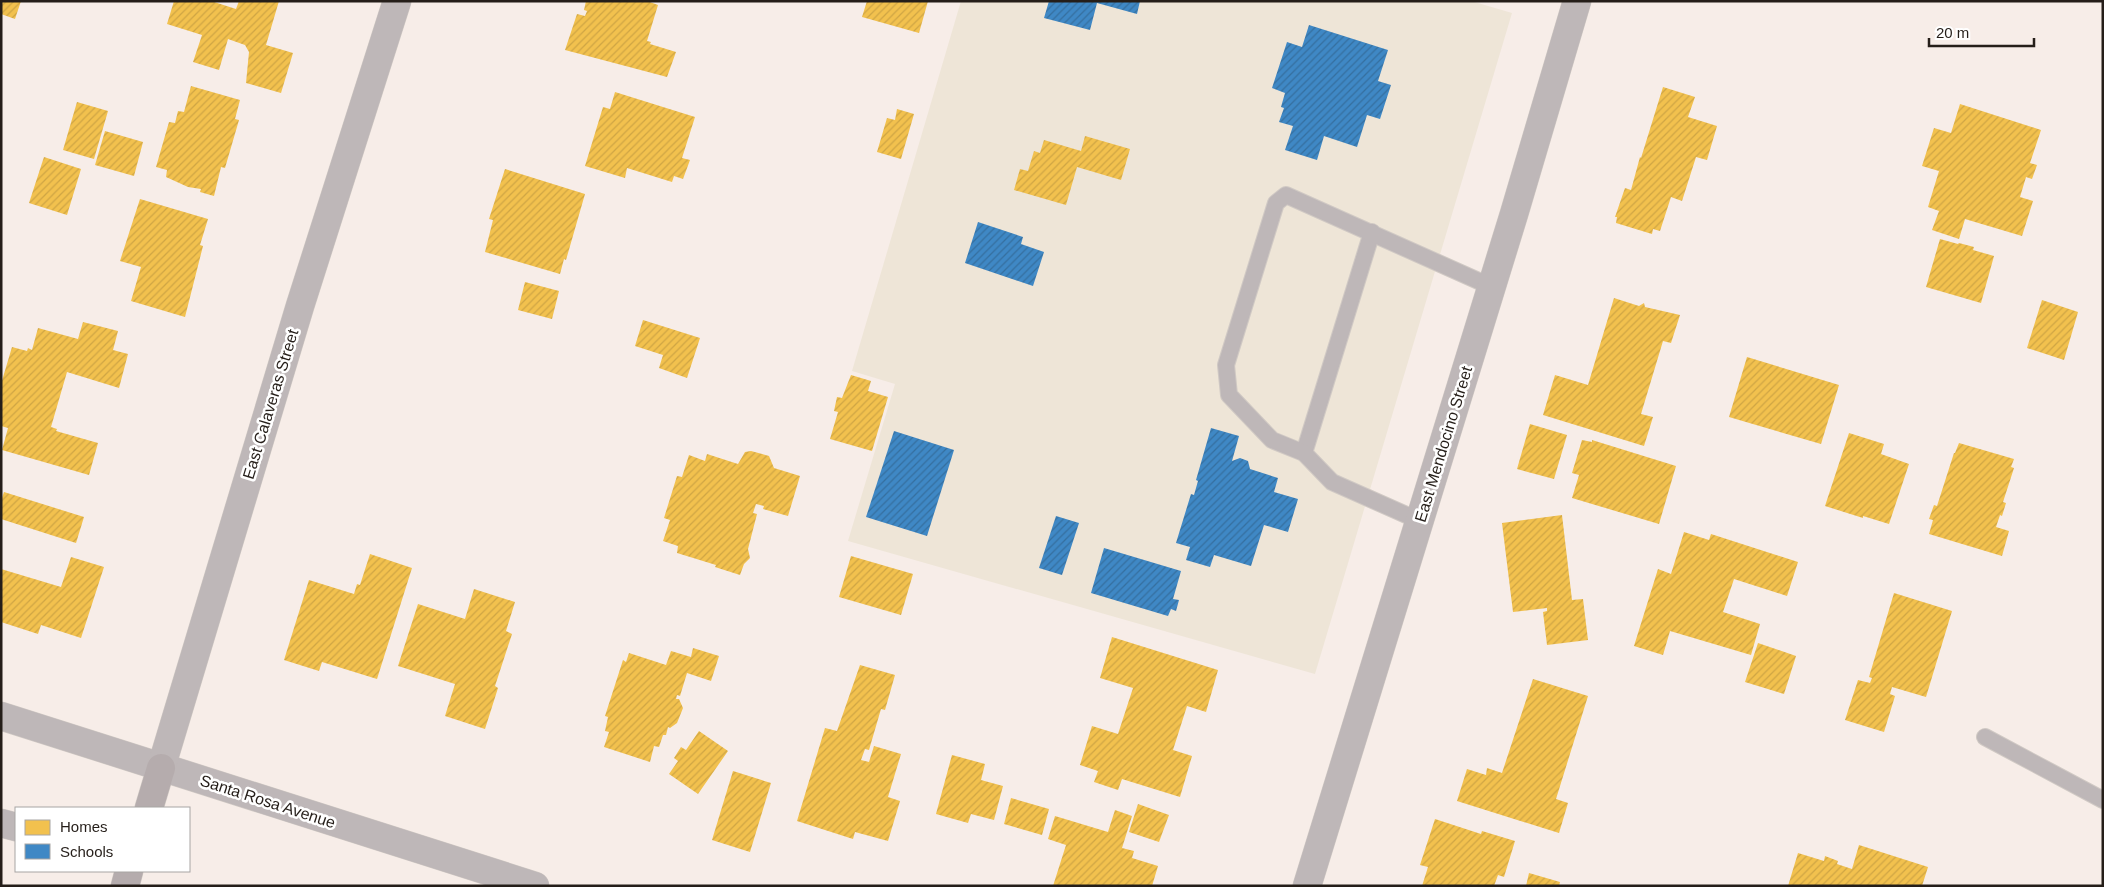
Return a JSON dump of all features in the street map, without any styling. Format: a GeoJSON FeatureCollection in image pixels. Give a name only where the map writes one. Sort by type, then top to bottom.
{"type":"FeatureCollection","features":[{"type":"Feature","properties":{"kind":"street","name":"East Calaveras Street"},"geometry":{"type":"LineString","coordinates":[[149,807],[300,306],[397,1]]}},
{"type":"Feature","properties":{"kind":"street","name":"East Mendocino Street"},"geometry":{"type":"LineString","coordinates":[[1307,886],[1492,287],[1577,1]]}},
{"type":"Feature","properties":{"kind":"street","name":"Santa Rosa Avenue"},"geometry":{"type":"LineString","coordinates":[[1,716],[535,886]]}},
{"type":"Feature","properties":{"kind":"street"},"geometry":{"type":"LineString","coordinates":[[1,823],[15,827]]}},
{"type":"Feature","properties":{"kind":"street"},"geometry":{"type":"LineString","coordinates":[[125,886],[129,872]]}},
{"type":"Feature","properties":{"kind":"lane"},"geometry":{"type":"LineString","coordinates":[[1420,521],[1332,482],[1304,453],[1272,440],[1229,395],[1226,365],[1276,203],[1286,195],[1492,287]]}},
{"type":"Feature","properties":{"kind":"lane"},"geometry":{"type":"LineString","coordinates":[[1304,453],[1372,232]]}},
{"type":"Feature","properties":{"kind":"lane"},"geometry":{"type":"LineString","coordinates":[[1985,737],[2103,800]]}},
{"type":"Feature","properties":{"kind":"shaded area"},"geometry":{"type":"Polygon","coordinates":[[[961,1],[1471,1],[1512,13],[1315,674],[848,541],[895,384],[852,371],[961,1]]]}},
{"type":"Feature","properties":{"kind":"building: Homes"},"geometry":{"type":"Polygon","coordinates":[[[1,1],[21,1],[15,19],[1,14],[1,1]]]}},
{"type":"Feature","properties":{"kind":"building: Homes"},"geometry":{"type":"Polygon","coordinates":[[[174,1],[211,1],[236,9],[239,1],[279,1],[266,45],[293,53],[281,93],[246,83],[249,52],[245,45],[228,39],[219,70],[193,62],[202,35],[167,24],[174,1]]]}},
{"type":"Feature","properties":{"kind":"building: Homes"},"geometry":{"type":"Polygon","coordinates":[[[586,1],[647,1],[658,5],[647,41],[651,42],[650,44],[676,52],[667,77],[565,50],[577,14],[585,16],[587,11],[584,10],[586,1]]]}},
{"type":"Feature","properties":{"kind":"building: Homes"},"geometry":{"type":"Polygon","coordinates":[[[867,1],[928,1],[919,33],[862,17],[867,1]]]}},
{"type":"Feature","properties":{"kind":"building: Homes"},"geometry":{"type":"Polygon","coordinates":[[[191,86],[240,100],[235,119],[239,120],[225,168],[221,167],[214,196],[200,192],[201,189],[188,187],[166,177],[167,170],[156,167],[169,122],[175,123],[178,111],[184,112],[191,86]]]}},
{"type":"Feature","properties":{"kind":"building: Homes"},"geometry":{"type":"Polygon","coordinates":[[[1663,87],[1695,97],[1688,117],[1717,126],[1707,160],[1696,157],[1682,201],[1671,197],[1660,231],[1653,229],[1652,234],[1616,223],[1617,217],[1615,217],[1625,188],[1631,190],[1663,87]]]}},
{"type":"Feature","properties":{"kind":"building: Homes"},"geometry":{"type":"Polygon","coordinates":[[[615,92],[695,117],[682,158],[690,160],[683,179],[674,176],[672,182],[627,168],[625,178],[585,166],[603,107],[610,109],[615,92]]]}},
{"type":"Feature","properties":{"kind":"building: Homes"},"geometry":{"type":"Polygon","coordinates":[[[77,102],[108,111],[94,159],[63,150],[77,102]]]}},
{"type":"Feature","properties":{"kind":"building: Homes"},"geometry":{"type":"Polygon","coordinates":[[[1960,104],[2041,130],[2030,163],[2037,165],[2032,179],[2026,177],[2020,197],[2033,201],[2022,236],[1965,219],[1959,239],[1932,230],[1939,211],[1928,207],[1939,171],[1922,166],[1934,128],[1951,133],[1960,104]]]}},
{"type":"Feature","properties":{"kind":"building: Homes"},"geometry":{"type":"Polygon","coordinates":[[[897,109],[914,114],[901,159],[877,152],[887,118],[895,120],[897,109]]]}},
{"type":"Feature","properties":{"kind":"building: Homes"},"geometry":{"type":"Polygon","coordinates":[[[105,131],[143,142],[134,176],[95,165],[105,131]]]}},
{"type":"Feature","properties":{"kind":"building: Homes"},"geometry":{"type":"Polygon","coordinates":[[[1085,136],[1130,149],[1121,180],[1077,167],[1066,205],[1014,190],[1020,169],[1028,171],[1034,151],[1040,153],[1044,140],[1081,151],[1085,136]]]}},
{"type":"Feature","properties":{"kind":"building: Homes"},"geometry":{"type":"Polygon","coordinates":[[[44,157],[81,169],[67,215],[29,203],[44,157]]]}},
{"type":"Feature","properties":{"kind":"building: Homes"},"geometry":{"type":"Polygon","coordinates":[[[505,169],[585,194],[566,260],[564,259],[560,274],[485,252],[493,220],[489,219],[505,169]]]}},
{"type":"Feature","properties":{"kind":"building: Homes"},"geometry":{"type":"Polygon","coordinates":[[[140,199],[208,219],[200,245],[203,246],[185,317],[131,301],[141,267],[120,261],[140,199]]]}},
{"type":"Feature","properties":{"kind":"building: Homes"},"geometry":{"type":"Polygon","coordinates":[[[1940,239],[1974,247],[1973,250],[1994,256],[1981,303],[1926,287],[1940,239]]]}},
{"type":"Feature","properties":{"kind":"building: Homes"},"geometry":{"type":"Polygon","coordinates":[[[525,282],[559,291],[552,319],[518,310],[525,282]]]}},
{"type":"Feature","properties":{"kind":"building: Homes"},"geometry":{"type":"Polygon","coordinates":[[[1614,298],[1639,306],[1644,303],[1645,307],[1680,315],[1671,343],[1663,341],[1641,414],[1653,417],[1644,446],[1543,415],[1555,375],[1588,385],[1614,298]]]}},
{"type":"Feature","properties":{"kind":"building: Homes"},"geometry":{"type":"Polygon","coordinates":[[[2042,300],[2078,312],[2064,360],[2027,348],[2042,300]]]}},
{"type":"Feature","properties":{"kind":"building: Homes"},"geometry":{"type":"Polygon","coordinates":[[[643,320],[700,338],[687,378],[659,368],[663,355],[635,346],[643,320]]]}},
{"type":"Feature","properties":{"kind":"building: Homes"},"geometry":{"type":"Polygon","coordinates":[[[83,322],[118,331],[113,350],[128,354],[119,388],[67,372],[51,427],[57,429],[56,431],[98,443],[89,475],[2,450],[8,428],[1,426],[1,384],[12,347],[27,351],[28,348],[32,350],[38,328],[78,339],[83,322]]]}},
{"type":"Feature","properties":{"kind":"building: Homes"},"geometry":{"type":"Polygon","coordinates":[[[1747,357],[1839,385],[1821,444],[1729,417],[1747,357]]]}},
{"type":"Feature","properties":{"kind":"building: Homes"},"geometry":{"type":"Polygon","coordinates":[[[851,375],[871,381],[868,391],[888,397],[872,451],[830,439],[838,412],[834,411],[837,397],[842,398],[851,375]]]}},
{"type":"Feature","properties":{"kind":"building: Homes"},"geometry":{"type":"Polygon","coordinates":[[[1530,424],[1567,435],[1554,479],[1517,469],[1530,424]]]}},
{"type":"Feature","properties":{"kind":"building: Homes"},"geometry":{"type":"Polygon","coordinates":[[[1849,433],[1884,444],[1881,454],[1909,464],[1889,524],[1825,506],[1849,433]]]}},
{"type":"Feature","properties":{"kind":"building: Homes"},"geometry":{"type":"Polygon","coordinates":[[[1582,440],[1592,442],[1592,440],[1676,466],[1659,524],[1572,498],[1579,475],[1572,473],[1582,440]]]}},
{"type":"Feature","properties":{"kind":"building: Homes"},"geometry":{"type":"Polygon","coordinates":[[[1959,443],[2014,459],[2011,467],[2014,468],[2003,502],[2006,503],[1996,527],[2009,531],[2002,556],[1929,534],[1933,520],[1929,519],[1934,505],[1937,506],[1959,443]]]}},
{"type":"Feature","properties":{"kind":"building: Homes"},"geometry":{"type":"Polygon","coordinates":[[[751,451],[769,456],[774,468],[800,476],[788,516],[763,509],[764,506],[756,504],[753,513],[757,514],[748,549],[750,558],[744,564],[740,575],[715,567],[716,565],[677,553],[678,546],[663,541],[670,520],[664,518],[677,476],[682,477],[689,455],[705,461],[707,454],[738,464],[745,452],[751,451]]]}},
{"type":"Feature","properties":{"kind":"building: Homes"},"geometry":{"type":"Polygon","coordinates":[[[4,492],[84,517],[76,543],[1,519],[1,501],[4,492]]]}},
{"type":"Feature","properties":{"kind":"building: Homes"},"geometry":{"type":"Polygon","coordinates":[[[1562,515],[1572,600],[1583,599],[1588,640],[1547,645],[1543,612],[1547,611],[1547,608],[1513,612],[1502,523],[1562,515]]]}},
{"type":"Feature","properties":{"kind":"building: Homes"},"geometry":{"type":"Polygon","coordinates":[[[1684,532],[1709,540],[1711,534],[1798,562],[1787,596],[1734,579],[1723,612],[1760,624],[1751,655],[1670,631],[1663,655],[1634,646],[1658,569],[1671,574],[1684,532]]]}},
{"type":"Feature","properties":{"kind":"building: Homes"},"geometry":{"type":"Polygon","coordinates":[[[370,554],[412,568],[377,679],[322,662],[319,671],[284,660],[309,580],[354,594],[357,584],[360,585],[370,554]]]}},
{"type":"Feature","properties":{"kind":"building: Homes"},"geometry":{"type":"Polygon","coordinates":[[[851,556],[913,574],[901,615],[839,597],[851,556]]]}},
{"type":"Feature","properties":{"kind":"building: Homes"},"geometry":{"type":"Polygon","coordinates":[[[71,557],[104,567],[81,638],[41,625],[38,634],[1,622],[1,569],[61,587],[71,557]]]}},
{"type":"Feature","properties":{"kind":"building: Homes"},"geometry":{"type":"Polygon","coordinates":[[[474,589],[515,602],[506,631],[512,634],[495,686],[498,688],[485,729],[445,716],[455,684],[398,666],[418,604],[465,619],[474,589]]]}},
{"type":"Feature","properties":{"kind":"building: Homes"},"geometry":{"type":"Polygon","coordinates":[[[1894,593],[1952,611],[1926,697],[1892,687],[1890,694],[1895,696],[1884,732],[1845,720],[1858,680],[1870,683],[1872,678],[1869,677],[1894,593]]]}},
{"type":"Feature","properties":{"kind":"building: Homes"},"geometry":{"type":"Polygon","coordinates":[[[1112,637],[1218,670],[1206,712],[1187,706],[1173,750],[1192,756],[1180,797],[1122,779],[1118,790],[1094,782],[1098,771],[1080,765],[1092,726],[1118,734],[1133,688],[1100,678],[1112,637]]]}},
{"type":"Feature","properties":{"kind":"building: Homes"},"geometry":{"type":"Polygon","coordinates":[[[1758,643],[1796,656],[1784,694],[1745,682],[1758,643]]]}},
{"type":"Feature","properties":{"kind":"building: Homes"},"geometry":{"type":"Polygon","coordinates":[[[693,648],[719,656],[711,681],[687,673],[680,696],[677,695],[676,699],[679,699],[683,708],[677,723],[670,728],[668,727],[659,747],[654,746],[650,762],[604,747],[609,732],[605,731],[608,717],[605,716],[623,660],[626,662],[629,653],[666,665],[671,651],[691,657],[693,648]]]}},
{"type":"Feature","properties":{"kind":"building: Homes"},"geometry":{"type":"Polygon","coordinates":[[[860,665],[895,675],[885,710],[881,709],[869,750],[865,749],[861,760],[869,762],[874,746],[901,754],[888,797],[900,801],[888,841],[855,832],[853,839],[797,821],[825,728],[837,731],[860,665]]]}},
{"type":"Feature","properties":{"kind":"building: Homes"},"geometry":{"type":"Polygon","coordinates":[[[1533,679],[1588,696],[1556,799],[1568,803],[1559,833],[1457,801],[1467,769],[1486,775],[1487,768],[1502,773],[1533,679]]]}},
{"type":"Feature","properties":{"kind":"building: Homes"},"geometry":{"type":"Polygon","coordinates":[[[699,731],[728,751],[698,794],[669,774],[678,761],[674,758],[681,747],[686,750],[699,731]]]}},
{"type":"Feature","properties":{"kind":"building: Homes"},"geometry":{"type":"Polygon","coordinates":[[[952,755],[985,764],[981,780],[1003,786],[994,820],[971,814],[968,823],[936,814],[952,755]]]}},
{"type":"Feature","properties":{"kind":"building: Homes"},"geometry":{"type":"Polygon","coordinates":[[[733,771],[771,783],[750,852],[712,840],[733,771]]]}},
{"type":"Feature","properties":{"kind":"building: Homes"},"geometry":{"type":"Polygon","coordinates":[[[1011,798],[1049,809],[1042,835],[1004,824],[1011,798]]]}},
{"type":"Feature","properties":{"kind":"building: Homes"},"geometry":{"type":"Polygon","coordinates":[[[1138,804],[1169,815],[1159,842],[1129,832],[1138,804]]]}},
{"type":"Feature","properties":{"kind":"building: Homes"},"geometry":{"type":"Polygon","coordinates":[[[1115,810],[1132,816],[1122,848],[1134,851],[1132,858],[1158,866],[1152,886],[1053,886],[1066,845],[1048,839],[1055,816],[1108,832],[1115,810]]]}},
{"type":"Feature","properties":{"kind":"building: Homes"},"geometry":{"type":"Polygon","coordinates":[[[1435,819],[1481,834],[1482,831],[1515,841],[1504,877],[1498,875],[1494,886],[1422,886],[1428,867],[1420,865],[1435,819]]]}},
{"type":"Feature","properties":{"kind":"building: Homes"},"geometry":{"type":"Polygon","coordinates":[[[1859,845],[1928,867],[1922,886],[1788,886],[1798,853],[1824,861],[1825,856],[1838,861],[1837,864],[1852,869],[1859,845]]]}},
{"type":"Feature","properties":{"kind":"building: Homes"},"geometry":{"type":"Polygon","coordinates":[[[1529,873],[1560,882],[1559,886],[1526,886],[1529,873]]]}},
{"type":"Feature","properties":{"kind":"building: Schools"},"geometry":{"type":"Polygon","coordinates":[[[1049,1],[1140,1],[1137,14],[1097,3],[1090,30],[1044,18],[1049,1]]]}},
{"type":"Feature","properties":{"kind":"building: Schools"},"geometry":{"type":"Polygon","coordinates":[[[1309,25],[1388,50],[1378,81],[1391,85],[1380,119],[1367,115],[1357,147],[1324,136],[1317,160],[1285,150],[1293,126],[1279,122],[1284,108],[1281,107],[1285,93],[1272,88],[1287,42],[1302,47],[1309,25]]]}},
{"type":"Feature","properties":{"kind":"building: Schools"},"geometry":{"type":"Polygon","coordinates":[[[978,222],[1023,237],[1021,244],[1044,252],[1033,286],[965,263],[978,222]]]}},
{"type":"Feature","properties":{"kind":"building: Schools"},"geometry":{"type":"Polygon","coordinates":[[[1211,428],[1239,436],[1232,461],[1240,458],[1248,461],[1250,469],[1278,478],[1274,492],[1298,499],[1288,532],[1264,525],[1251,566],[1214,555],[1210,567],[1186,560],[1190,547],[1176,543],[1191,494],[1194,495],[1198,481],[1196,480],[1211,428]]]}},
{"type":"Feature","properties":{"kind":"building: Schools"},"geometry":{"type":"Polygon","coordinates":[[[894,431],[954,450],[927,536],[866,517],[894,431]]]}},
{"type":"Feature","properties":{"kind":"building: Schools"},"geometry":{"type":"Polygon","coordinates":[[[1056,516],[1079,523],[1062,575],[1039,568],[1056,516]]]}},
{"type":"Feature","properties":{"kind":"building: Schools"},"geometry":{"type":"Polygon","coordinates":[[[1104,548],[1181,571],[1173,599],[1179,600],[1176,611],[1171,609],[1168,616],[1091,593],[1104,548]]]}}]}
